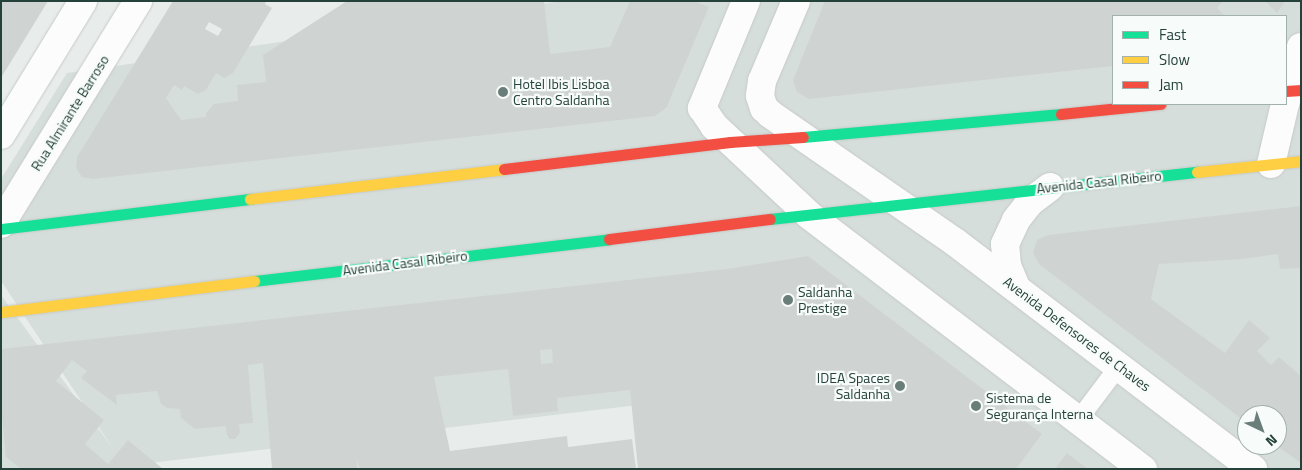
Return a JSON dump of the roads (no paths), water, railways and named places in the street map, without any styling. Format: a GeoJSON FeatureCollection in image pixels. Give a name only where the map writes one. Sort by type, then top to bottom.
{"type":"FeatureCollection","features":[{"type":"Feature","properties":{"kind":"street"},"geometry":{"type":"LineString","coordinates":[[1,135],[84,1]]}},
{"type":"Feature","properties":{"kind":"street","name":"Rua Almirante Barroso"},"geometry":{"type":"LineString","coordinates":[[1,224],[138,1]]}},
{"type":"Feature","properties":{"kind":"street"},"geometry":{"type":"LineString","coordinates":[[746,1],[702,108],[714,126],[809,215],[1143,469]]}},
{"type":"Feature","properties":{"kind":"street"},"geometry":{"type":"LineString","coordinates":[[796,1],[762,81],[760,96],[764,108],[898,204]]}},
{"type":"Feature","properties":{"kind":"street"},"geometry":{"type":"LineString","coordinates":[[1289,96],[1301,47]]}},
{"type":"Feature","properties":{"kind":"street"},"geometry":{"type":"LineString","coordinates":[[1,229],[730,142],[805,137],[1149,105]]}},
{"type":"Feature","properties":{"kind":"street"},"geometry":{"type":"LineString","coordinates":[[1271,164],[1287,105]]}},
{"type":"Feature","properties":{"kind":"street","name":"Avenida Casal Ribeiro"},"geometry":{"type":"LineString","coordinates":[[1,312],[898,204],[1301,161]]}},
{"type":"Feature","properties":{"kind":"street"},"geometry":{"type":"LineString","coordinates":[[1016,287],[1007,266],[1005,244],[1016,220],[1030,202],[1050,187]]}},
{"type":"Feature","properties":{"kind":"street","name":"Avenida Defensores de Chaves"},"geometry":{"type":"LineString","coordinates":[[898,204],[1016,287],[1119,366],[1233,460],[1253,469]]}},
{"type":"Feature","properties":{"kind":"lane"},"geometry":{"type":"LineString","coordinates":[[1079,419],[1119,366]]}},
{"type":"Feature","properties":{"kind":"place","name":"Hotel Ibis Lisboa Centro Saldanha"},"geometry":{"type":"Point","coordinates":[503,92]}},
{"type":"Feature","properties":{"kind":"place","name":"Saldanha Prestige"},"geometry":{"type":"Point","coordinates":[788,300]}},
{"type":"Feature","properties":{"kind":"place","name":"IDEA Spaces Saldanha"},"geometry":{"type":"Point","coordinates":[900,386]}},
{"type":"Feature","properties":{"kind":"place","name":"Sistema de Segurança Interna"},"geometry":{"type":"Point","coordinates":[976,406]}}]}
